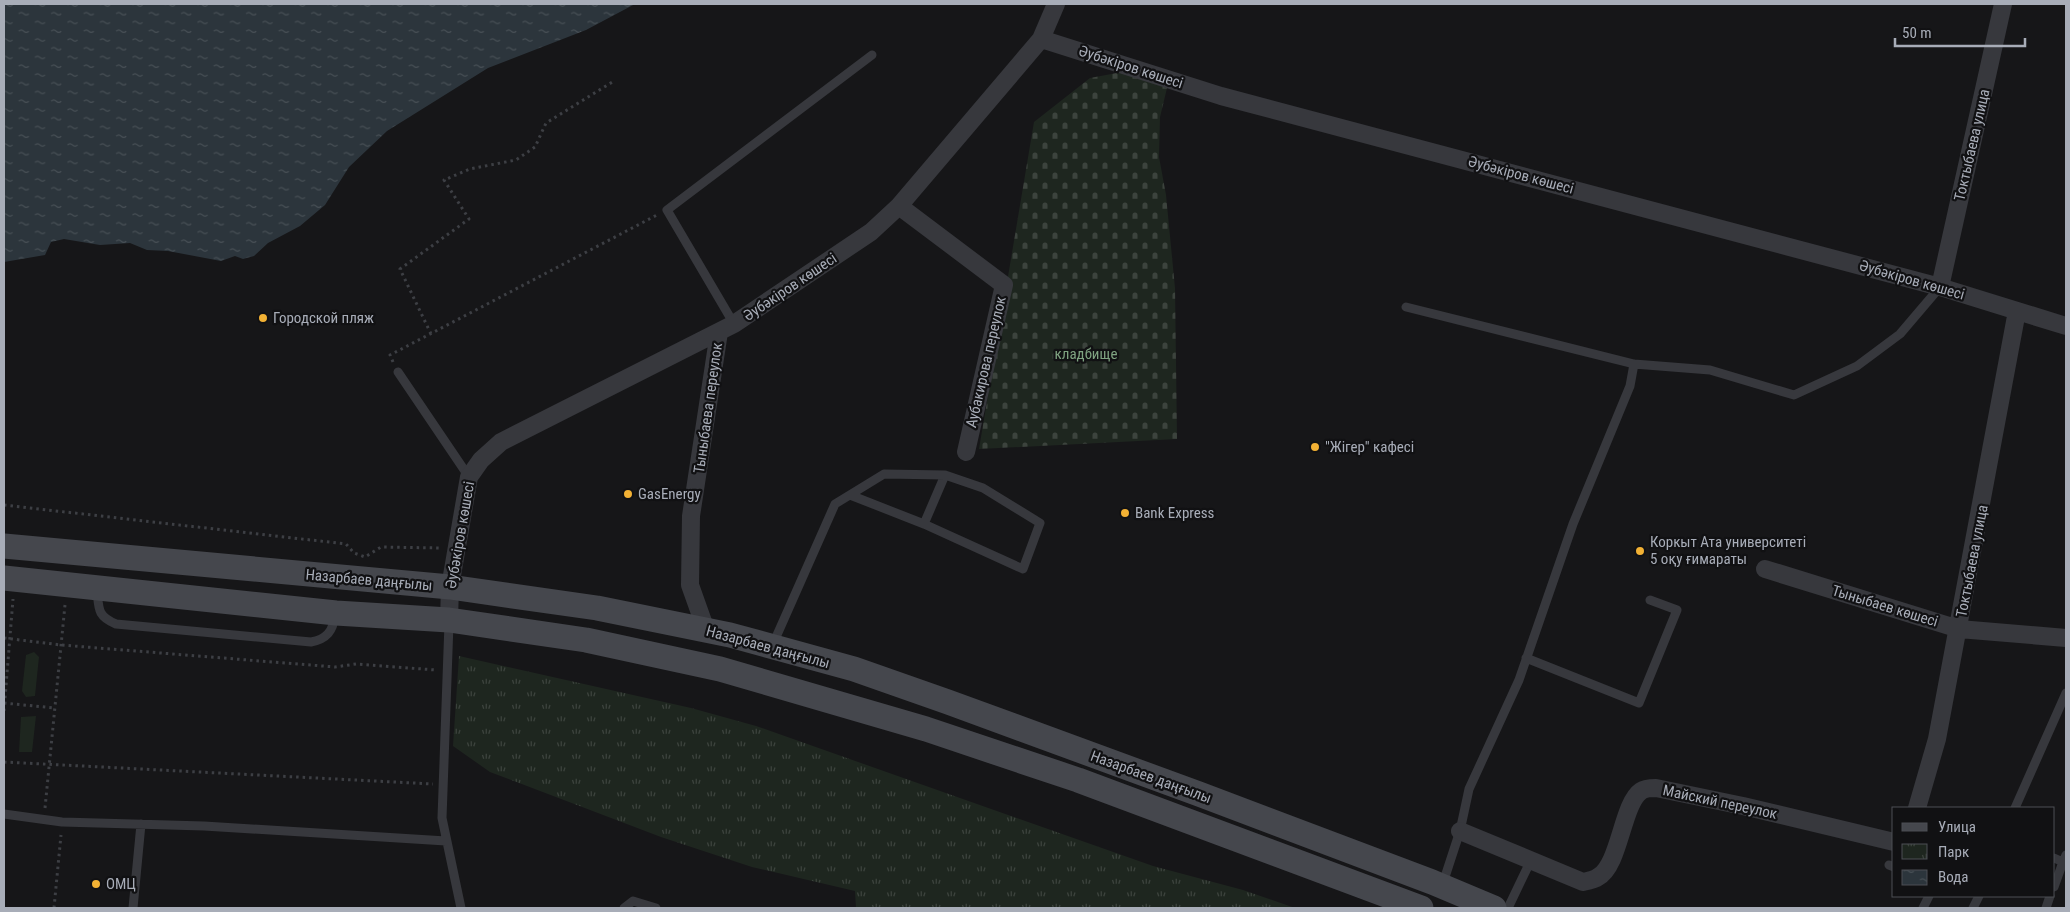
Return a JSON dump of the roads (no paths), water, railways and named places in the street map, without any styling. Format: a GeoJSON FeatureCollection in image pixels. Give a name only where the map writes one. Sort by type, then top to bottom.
{"type":"FeatureCollection","features":[{"type":"Feature","properties":{"kind":"main road","name":"Назарбаев даңғылы"},"geometry":{"type":"LineString","coordinates":[[4,546],[450,587],[597,608],[706,630],[854,669],[948,702],[1199,794],[1494,908]]}},
{"type":"Feature","properties":{"kind":"main road","name":"Назарбаев даңғылы"},"geometry":{"type":"LineString","coordinates":[[9,584],[96,588],[336,613],[450,620],[586,640],[720,669],[926,728],[1078,780],[1422,908]]}},
{"type":"Feature","properties":{"kind":"street"},"geometry":{"type":"LineString","coordinates":[[1041,39],[1056,4]]}},
{"type":"Feature","properties":{"kind":"street","name":"Токтыбаева улица"},"geometry":{"type":"LineString","coordinates":[[1940,287],[2003,4]]}},
{"type":"Feature","properties":{"kind":"street","name":"Әубәкіров көшесі"},"geometry":{"type":"LineString","coordinates":[[450,620],[450,587],[469,477],[481,460],[501,442],[726,328],[870,232],[899,206],[1041,39],[1222,96],[1940,287],[2066,326]]}},
{"type":"Feature","properties":{"kind":"street","name":"Аубакирова переулок"},"geometry":{"type":"LineString","coordinates":[[899,206],[1004,285],[966,452]]}},
{"type":"Feature","properties":{"kind":"street","name":"Токтыбаева улица"},"geometry":{"type":"LineString","coordinates":[[1917,807],[1937,739],[2017,311]]}},
{"type":"Feature","properties":{"kind":"street","name":"Тыныбаева переулок"},"geometry":{"type":"LineString","coordinates":[[706,630],[690,585],[691,516],[726,328]]}},
{"type":"Feature","properties":{"kind":"street","name":"Тыныбаев көшесі"},"geometry":{"type":"LineString","coordinates":[[1765,570],[1959,629],[2066,638]]}},
{"type":"Feature","properties":{"kind":"street","name":"Майский переулок"},"geometry":{"type":"LineString","coordinates":[[1460,831],[1583,882],[1599,877],[1610,863],[1632,803],[1640,791],[1647,788],[1656,788],[1743,806],[1892,842]]}},
{"type":"Feature","properties":{"kind":"street"},"geometry":{"type":"LineString","coordinates":[[1422,908],[1437,885]]}},
{"type":"Feature","properties":{"kind":"lane"},"geometry":{"type":"LineString","coordinates":[[726,328],[667,210],[872,55]]}},
{"type":"Feature","properties":{"kind":"lane"},"geometry":{"type":"LineString","coordinates":[[1406,307],[1634,364],[1710,370],[1794,396],[1857,366],[1900,334],[1940,287]]}},
{"type":"Feature","properties":{"kind":"lane"},"geometry":{"type":"LineString","coordinates":[[1437,885],[1460,831],[1469,789],[1519,680],[1573,524],[1630,386],[1634,364]]}},
{"type":"Feature","properties":{"kind":"lane"},"geometry":{"type":"LineString","coordinates":[[398,372],[469,477]]}},
{"type":"Feature","properties":{"kind":"lane"},"geometry":{"type":"LineString","coordinates":[[772,647],[835,504],[884,474],[944,475],[983,488],[1040,523],[1023,569],[924,524],[850,495]]}},
{"type":"Feature","properties":{"kind":"lane"},"geometry":{"type":"LineString","coordinates":[[924,524],[944,475]]}},
{"type":"Feature","properties":{"kind":"lane"},"geometry":{"type":"LineString","coordinates":[[96,588],[99,611],[106,619],[116,624],[310,642],[321,640],[329,634],[334,624],[336,613]]}},
{"type":"Feature","properties":{"kind":"lane"},"geometry":{"type":"LineString","coordinates":[[1526,658],[1639,703],[1677,610],[1650,600]]}},
{"type":"Feature","properties":{"kind":"lane"},"geometry":{"type":"LineString","coordinates":[[450,620],[442,818],[461,908]]}},
{"type":"Feature","properties":{"kind":"lane"},"geometry":{"type":"LineString","coordinates":[[2015,807],[2066,693]]}},
{"type":"Feature","properties":{"kind":"lane"},"geometry":{"type":"LineString","coordinates":[[4,814],[62,822],[204,826],[446,841]]}},
{"type":"Feature","properties":{"kind":"lane"},"geometry":{"type":"LineString","coordinates":[[133,908],[141,824]]}},
{"type":"Feature","properties":{"kind":"lane"},"geometry":{"type":"LineString","coordinates":[[1508,908],[1531,860]]}},
{"type":"Feature","properties":{"kind":"lane"},"geometry":{"type":"LineString","coordinates":[[2055,885],[2065,860]]}},
{"type":"Feature","properties":{"kind":"lane"},"geometry":{"type":"LineString","coordinates":[[624,908],[633,901],[656,908]]}},
{"type":"Feature","properties":{"kind":"water"},"geometry":{"type":"Polygon","coordinates":[[[4,4],[635,4],[586,30],[488,68],[387,131],[349,167],[325,205],[300,226],[268,243],[254,256],[243,259],[235,256],[221,261],[168,251],[147,250],[130,243],[100,245],[64,239],[51,242],[45,255],[4,262],[4,4]]]}},
{"type":"Feature","properties":{"kind":"place","name":"Городской пляж"},"geometry":{"type":"Point","coordinates":[263,318]}},
{"type":"Feature","properties":{"kind":"place","name":"\"Жігер\" кафесі"},"geometry":{"type":"Point","coordinates":[1315,447]}},
{"type":"Feature","properties":{"kind":"place","name":"GasEnergy"},"geometry":{"type":"Point","coordinates":[628,494]}},
{"type":"Feature","properties":{"kind":"place","name":"Bank Express"},"geometry":{"type":"Point","coordinates":[1125,513]}},
{"type":"Feature","properties":{"kind":"place","name":"Коркыт Ата университеті 5 оқу ғимараты"},"geometry":{"type":"Point","coordinates":[1640,551]}},
{"type":"Feature","properties":{"kind":"place","name":"ОМЦ"},"geometry":{"type":"Point","coordinates":[96,884]}},
{"type":"Feature","properties":{"kind":"park label","name":"кладбище"},"geometry":{"type":"Point","coordinates":[1086,354]}}]}
